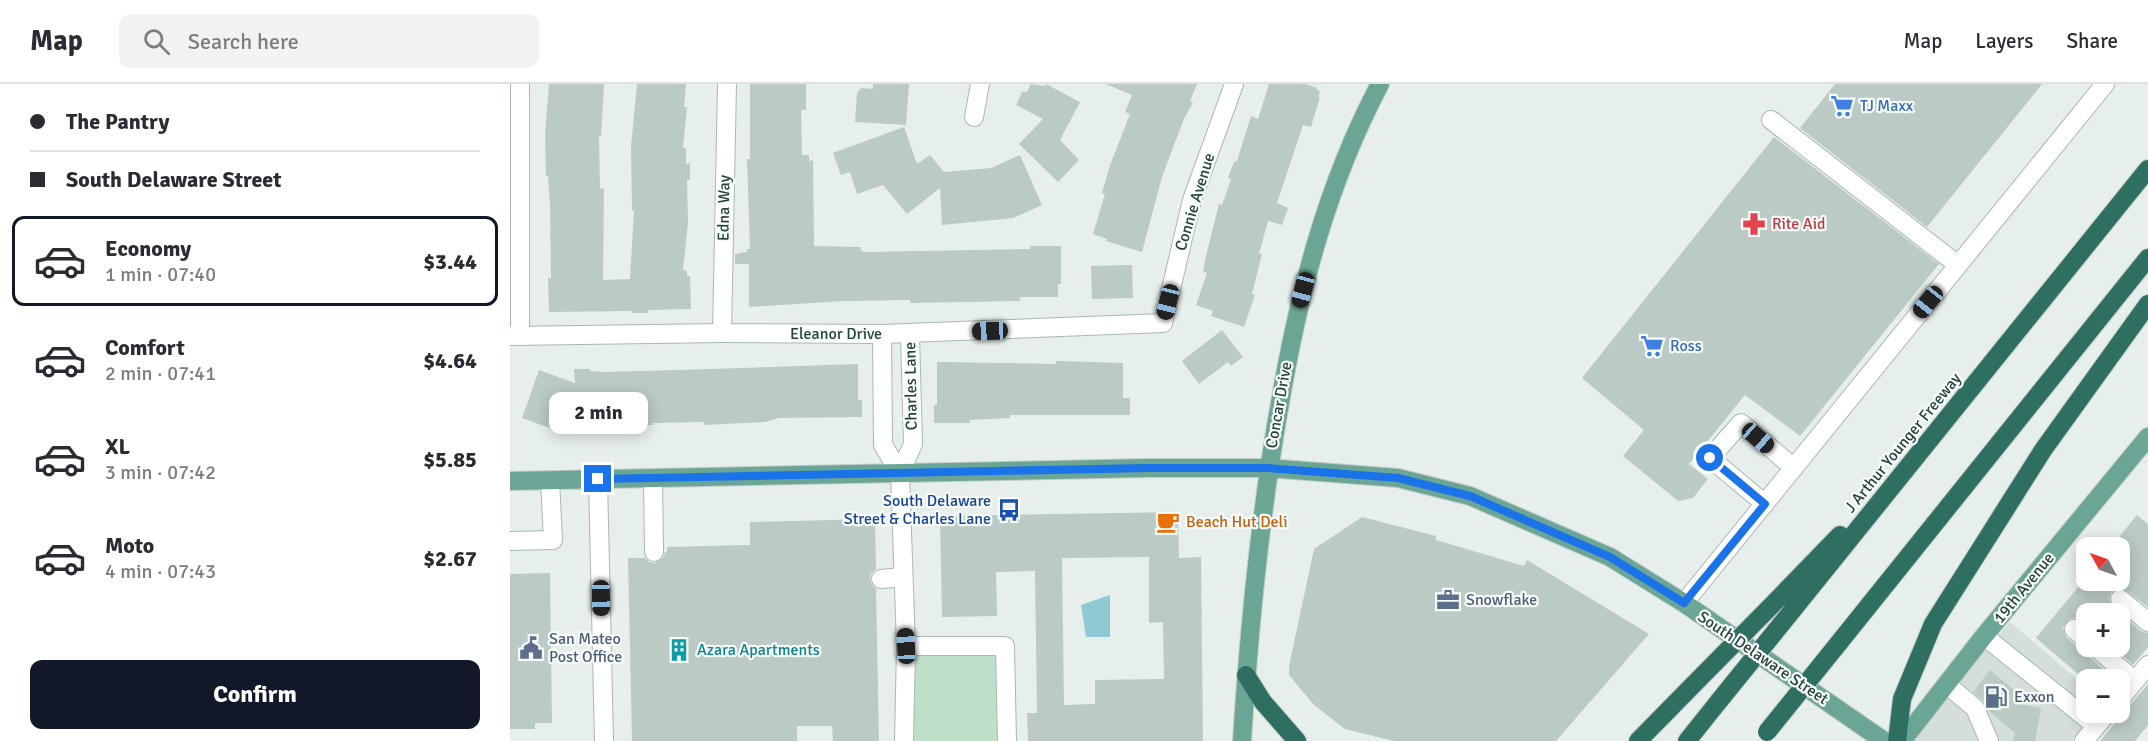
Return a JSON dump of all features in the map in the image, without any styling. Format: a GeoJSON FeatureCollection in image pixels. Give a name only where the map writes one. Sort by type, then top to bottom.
{"type":"FeatureCollection","features":[{"type":"Feature","properties":{"kind":"highway","name":"J Arthur Younger Freeway"},"geometry":{"type":"LineString","coordinates":[[1687,741],[2148,169]]}},
{"type":"Feature","properties":{"kind":"highway"},"geometry":{"type":"LineString","coordinates":[[1763,737],[2148,258]]}},
{"type":"Feature","properties":{"kind":"highway"},"geometry":{"type":"LineString","coordinates":[[1897,741],[1902,699],[1933,624],[2043,450],[2148,304]]}},
{"type":"Feature","properties":{"kind":"highway"},"geometry":{"type":"LineString","coordinates":[[1638,741],[1923,450]]}},
{"type":"Feature","properties":{"kind":"highway"},"geometry":{"type":"LineString","coordinates":[[1246,675],[1263,702],[1297,741]]}},
{"type":"Feature","properties":{"kind":"main road","name":"Concar Drive"},"geometry":{"type":"LineString","coordinates":[[1242,741],[1252,599],[1268,468],[1292,335],[1315,245],[1346,153],[1380,84]]}},
{"type":"Feature","properties":{"kind":"main road","name":"19th Avenue"},"geometry":{"type":"LineString","coordinates":[[1902,741],[1984,636],[2148,436]]}},
{"type":"Feature","properties":{"kind":"main road","name":"South Delaware Street"},"geometry":{"type":"LineString","coordinates":[[510,481],[1268,468],[1398,478],[1470,496],[1610,557],[1684,603],[1884,741]]}},
{"type":"Feature","properties":{"kind":"street"},"geometry":{"type":"LineString","coordinates":[[515,336],[520,84]]}},
{"type":"Feature","properties":{"kind":"street","name":"Edna Way"},"geometry":{"type":"LineString","coordinates":[[722,333],[727,84]]}},
{"type":"Feature","properties":{"kind":"street"},"geometry":{"type":"LineString","coordinates":[[974,117],[980,84]]}},
{"type":"Feature","properties":{"kind":"street","name":"Connie Avenue"},"geometry":{"type":"LineString","coordinates":[[1163,322],[1192,200],[1234,84]]}},
{"type":"Feature","properties":{"kind":"street"},"geometry":{"type":"LineString","coordinates":[[1684,603],[2105,84]]}},
{"type":"Feature","properties":{"kind":"street"},"geometry":{"type":"LineString","coordinates":[[1771,120],[1958,265]]}},
{"type":"Feature","properties":{"kind":"street","name":"Eleanor Drive"},"geometry":{"type":"LineString","coordinates":[[515,336],[722,333],[910,334],[1163,322]]}},
{"type":"Feature","properties":{"kind":"street","name":"Charles Lane"},"geometry":{"type":"LineString","coordinates":[[882,334],[883,445],[900,473]]}},
{"type":"Feature","properties":{"kind":"street","name":"Charles Lane"},"geometry":{"type":"LineString","coordinates":[[900,473],[913,444],[910,334]]}},
{"type":"Feature","properties":{"kind":"street"},"geometry":{"type":"LineString","coordinates":[[1765,504],[1710,458],[1741,423],[1794,468]]}},
{"type":"Feature","properties":{"kind":"street"},"geometry":{"type":"LineString","coordinates":[[900,473],[906,646],[904,741]]}},
{"type":"Feature","properties":{"kind":"street"},"geometry":{"type":"LineString","coordinates":[[653,478],[654,552]]}},
{"type":"Feature","properties":{"kind":"street"},"geometry":{"type":"LineString","coordinates":[[598,479],[604,741]]}},
{"type":"Feature","properties":{"kind":"street"},"geometry":{"type":"LineString","coordinates":[[510,541],[553,540],[550,480]]}},
{"type":"Feature","properties":{"kind":"street"},"geometry":{"type":"LineString","coordinates":[[881,579],[902,577]]}},
{"type":"Feature","properties":{"kind":"street"},"geometry":{"type":"LineString","coordinates":[[2120,599],[2148,622]]}},
{"type":"Feature","properties":{"kind":"street"},"geometry":{"type":"LineString","coordinates":[[1984,636],[2076,701]]}},
{"type":"Feature","properties":{"kind":"street"},"geometry":{"type":"LineString","coordinates":[[906,646],[1005,646],[1007,741]]}},
{"type":"Feature","properties":{"kind":"street"},"geometry":{"type":"LineString","coordinates":[[2107,657],[2135,681]]}},
{"type":"Feature","properties":{"kind":"street"},"geometry":{"type":"LineString","coordinates":[[2130,687],[2148,665]]}},
{"type":"Feature","properties":{"kind":"street"},"geometry":{"type":"LineString","coordinates":[[1946,684],[1975,708],[1989,741]]}},
{"type":"Feature","properties":{"kind":"street"},"geometry":{"type":"LineString","coordinates":[[2084,741],[2099,723]]}},
{"type":"Feature","properties":{"kind":"shaded area"},"geometry":{"type":"Polygon","coordinates":[[[2010,622],[2076,678],[2076,723],[2095,723],[2080,741],[1908,741],[2010,622]]]}},
{"type":"Feature","properties":{"kind":"green space"},"geometry":{"type":"Polygon","coordinates":[[[1000,648],[1001,741],[913,741],[910,650],[1000,648]]]}},
{"type":"Feature","properties":{"kind":"water"},"geometry":{"type":"Polygon","coordinates":[[[1110,595],[1110,637],[1086,637],[1081,605],[1110,595]]]}},
{"type":"Feature","properties":{"kind":"building"},"geometry":{"type":"Polygon","coordinates":[[[549,84],[604,84],[601,136],[599,136],[600,189],[604,188],[603,280],[630,279],[634,211],[632,211],[631,146],[637,84],[686,84],[684,107],[687,107],[683,148],[686,148],[686,164],[690,163],[690,180],[687,180],[688,222],[683,270],[687,271],[687,276],[690,276],[691,309],[648,310],[648,313],[632,313],[632,311],[549,312],[550,205],[548,176],[546,176],[545,134],[549,84]]]}},
{"type":"Feature","properties":{"kind":"building"},"geometry":{"type":"Polygon","coordinates":[[[750,84],[806,84],[806,110],[801,110],[802,155],[809,155],[809,161],[813,160],[814,246],[861,247],[861,251],[866,252],[1030,249],[1030,246],[1061,246],[1061,284],[1058,284],[1058,297],[1020,297],[1020,301],[910,303],[910,300],[844,301],[749,307],[749,264],[735,264],[735,254],[747,252],[747,249],[750,249],[747,159],[750,159],[750,84]]]}},
{"type":"Feature","properties":{"kind":"building"},"geometry":{"type":"Polygon","coordinates":[[[873,84],[909,84],[906,125],[855,122],[857,93],[861,88],[873,89],[873,84]]]}},
{"type":"Feature","properties":{"kind":"building"},"geometry":{"type":"Polygon","coordinates":[[[1031,84],[1045,86],[1046,84],[1080,102],[1060,140],[1079,160],[1058,182],[1019,144],[1043,119],[1016,105],[1022,92],[1027,92],[1031,84]]]}},
{"type":"Feature","properties":{"kind":"building"},"geometry":{"type":"Polygon","coordinates":[[[1106,84],[1197,84],[1190,101],[1193,102],[1183,121],[1162,177],[1142,252],[1106,241],[1107,239],[1093,234],[1105,194],[1102,193],[1109,168],[1130,114],[1125,112],[1132,95],[1106,84]]]}},
{"type":"Feature","properties":{"kind":"building"},"geometry":{"type":"Polygon","coordinates":[[[1269,84],[1305,84],[1317,88],[1316,90],[1320,91],[1318,97],[1320,97],[1311,127],[1303,125],[1277,203],[1288,208],[1282,225],[1268,221],[1259,254],[1262,254],[1252,294],[1255,295],[1244,327],[1211,316],[1213,311],[1196,305],[1207,273],[1203,272],[1205,260],[1219,204],[1222,205],[1231,179],[1228,178],[1234,162],[1237,161],[1251,116],[1258,119],[1269,84]]]}},
{"type":"Feature","properties":{"kind":"building"},"geometry":{"type":"Polygon","coordinates":[[[1835,84],[2042,84],[1927,227],[1800,128],[1835,84]]]}},
{"type":"Feature","properties":{"kind":"building"},"geometry":{"type":"Polygon","coordinates":[[[904,127],[917,164],[930,155],[944,172],[991,168],[1020,155],[1042,205],[1013,218],[942,225],[940,188],[907,214],[883,185],[857,194],[850,172],[841,175],[833,153],[904,127]]]}},
{"type":"Feature","properties":{"kind":"building"},"geometry":{"type":"Polygon","coordinates":[[[1774,137],[1939,264],[1800,436],[1745,395],[1689,464],[1708,479],[1693,498],[1678,501],[1623,456],[1644,430],[1582,378],[1774,137]]]}},
{"type":"Feature","properties":{"kind":"building"},"geometry":{"type":"Polygon","coordinates":[[[1132,265],[1133,298],[1092,299],[1091,266],[1132,265]]]}},
{"type":"Feature","properties":{"kind":"building"},"geometry":{"type":"Polygon","coordinates":[[[1222,330],[1243,357],[1231,366],[1228,362],[1199,384],[1182,361],[1222,330]]]}},
{"type":"Feature","properties":{"kind":"building"},"geometry":{"type":"Polygon","coordinates":[[[1056,361],[1123,363],[1123,398],[1130,398],[1130,415],[1010,415],[1010,418],[970,420],[970,423],[934,423],[934,405],[937,405],[937,362],[1056,364],[1056,361]]]}},
{"type":"Feature","properties":{"kind":"building"},"geometry":{"type":"Polygon","coordinates":[[[858,364],[858,400],[862,400],[862,417],[779,418],[765,422],[704,425],[704,422],[653,423],[653,425],[621,425],[621,432],[563,433],[522,418],[539,370],[575,383],[574,369],[602,372],[858,364]]]}},
{"type":"Feature","properties":{"kind":"building"},"geometry":{"type":"Polygon","coordinates":[[[1178,512],[1179,558],[1201,557],[1203,741],[1028,741],[1027,713],[1037,713],[1035,571],[996,572],[997,616],[942,617],[940,516],[1178,512]],[[1149,557],[1062,558],[1064,705],[1095,704],[1095,680],[1164,679],[1163,622],[1149,623],[1149,557]]]}},
{"type":"Feature","properties":{"kind":"building"},"geometry":{"type":"Polygon","coordinates":[[[2137,515],[2148,524],[2148,607],[2126,591],[2130,591],[2130,537],[2119,537],[2137,515]]]}},
{"type":"Feature","properties":{"kind":"building","name":"Snowflake"},"geometry":{"type":"Polygon","coordinates":[[[1362,517],[1436,536],[1436,540],[1524,566],[1527,560],[1649,634],[1556,741],[1394,741],[1345,729],[1314,705],[1289,675],[1289,666],[1314,549],[1362,517]]]}},
{"type":"Feature","properties":{"kind":"building"},"geometry":{"type":"Polygon","coordinates":[[[875,519],[876,569],[870,579],[876,589],[879,741],[833,741],[832,726],[797,726],[797,741],[632,741],[628,558],[644,558],[655,563],[663,558],[667,547],[750,545],[750,522],[875,519]]]}},
{"type":"Feature","properties":{"kind":"building","name":"San Mateo Post Office"},"geometry":{"type":"Polygon","coordinates":[[[550,573],[552,723],[535,723],[535,729],[510,729],[510,574],[550,573]]]}},
{"type":"Feature","properties":{"kind":"building"},"geometry":{"type":"Polygon","coordinates":[[[2076,590],[2112,591],[2109,598],[2111,603],[2076,603],[2076,618],[2070,619],[2063,627],[2066,637],[2076,646],[2076,657],[2089,657],[2103,669],[2076,669],[2076,672],[2036,638],[2076,590]]]}},
{"type":"Feature","properties":{"kind":"building"},"geometry":{"type":"Polygon","coordinates":[[[2130,622],[2141,631],[2148,633],[2148,647],[2133,665],[2124,657],[2130,657],[2130,622]]]}},
{"type":"Feature","properties":{"kind":"building"},"geometry":{"type":"Polygon","coordinates":[[[1990,670],[2021,696],[2015,703],[2041,708],[2035,741],[2013,741],[2015,733],[1989,711],[1983,700],[1973,692],[1990,670]]]}},
{"type":"Feature","properties":{"kind":"building"},"geometry":{"type":"Polygon","coordinates":[[[2148,684],[2148,725],[2135,741],[2100,741],[2115,723],[2130,723],[2130,705],[2148,684]]]}},
{"type":"Feature","properties":{"kind":"place","name":"TJ Maxx"},"geometry":{"type":"Point","coordinates":[1842,106]}},
{"type":"Feature","properties":{"kind":"place","name":"Rite Aid"},"geometry":{"type":"Point","coordinates":[1754,224]}},
{"type":"Feature","properties":{"kind":"place","name":"Ross"},"geometry":{"type":"Point","coordinates":[1652,346]}},
{"type":"Feature","properties":{"kind":"place","name":"South Delaware Street & Charles Lane"},"geometry":{"type":"Point","coordinates":[1009,510]}},
{"type":"Feature","properties":{"kind":"place","name":"Beach Hut Deli"},"geometry":{"type":"Point","coordinates":[1168,522]}},
{"type":"Feature","properties":{"kind":"place","name":"Snowflake"},"geometry":{"type":"Point","coordinates":[1448,600]}},
{"type":"Feature","properties":{"kind":"place","name":"San Mateo Post Office"},"geometry":{"type":"Point","coordinates":[531,648]}},
{"type":"Feature","properties":{"kind":"place","name":"Azara Apartments"},"geometry":{"type":"Point","coordinates":[679,650]}},
{"type":"Feature","properties":{"kind":"place","name":"Exxon"},"geometry":{"type":"Point","coordinates":[1996,697]}},
{"type":"Feature","properties":{"kind":"route"},"geometry":{"type":"LineString","coordinates":[[598,479],[1147,468],[1268,468],[1398,478],[1470,496],[1610,557],[1684,603],[1765,504],[1710,458]]}}]}
